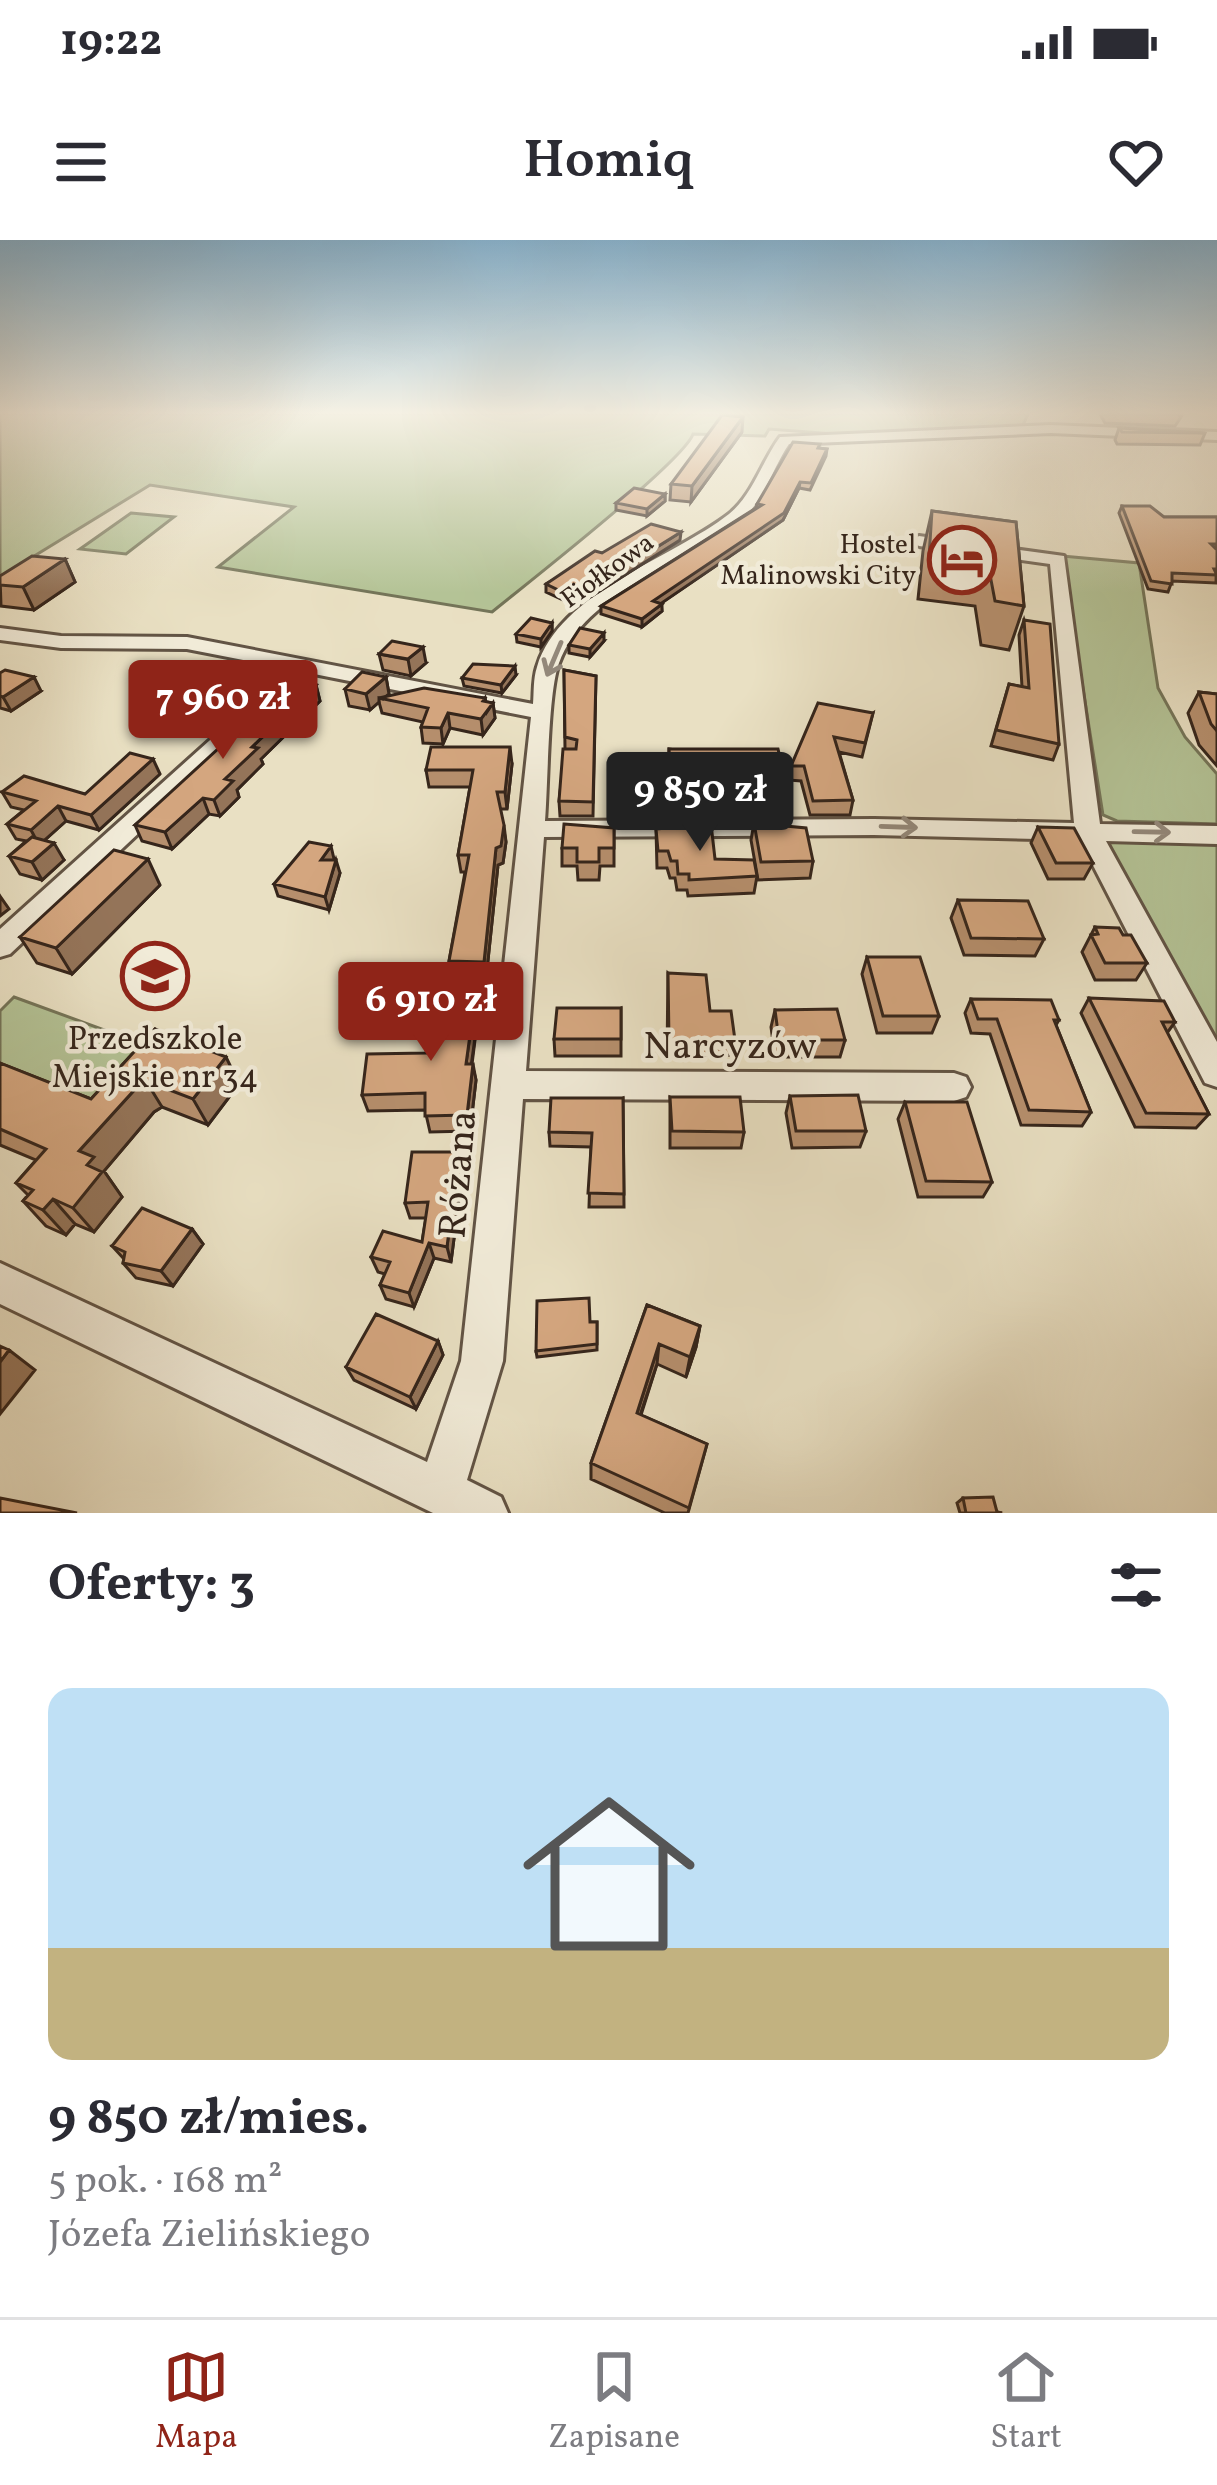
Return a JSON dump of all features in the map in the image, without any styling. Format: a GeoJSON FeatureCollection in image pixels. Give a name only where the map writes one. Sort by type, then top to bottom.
{"type":"FeatureCollection","features":[{"type":"Feature","properties":{"kind":"street","name":"Fiołkowa"},"geometry":{"type":"LineString","coordinates":[[543,713],[547,666],[567,634],[658,564],[735,518],[764,473]]}},
{"type":"Feature","properties":{"kind":"street"},"geometry":{"type":"LineString","coordinates":[[920,541],[1058,560],[1088,831],[1217,1073]]}},
{"type":"Feature","properties":{"kind":"street"},"geometry":{"type":"LineString","coordinates":[[0,634],[61,642],[187,643],[543,713]]}},
{"type":"Feature","properties":{"kind":"street"},"geometry":{"type":"LineString","coordinates":[[0,946],[305,666]]}},
{"type":"Feature","properties":{"kind":"street","name":"Różana"},"geometry":{"type":"LineString","coordinates":[[440,1493],[482,1361],[543,713]]}},
{"type":"Feature","properties":{"kind":"street"},"geometry":{"type":"LineString","coordinates":[[530,829],[1217,835]]}},
{"type":"Feature","properties":{"kind":"street","name":"Narcyzów"},"geometry":{"type":"LineString","coordinates":[[507,1085],[954,1087]]}},
{"type":"Feature","properties":{"kind":"street"},"geometry":{"type":"LineString","coordinates":[[0,1283],[485,1513]]}},
{"type":"Feature","properties":{"kind":"green space"},"geometry":{"type":"Polygon","coordinates":[[[0,473],[657,473],[492,612],[218,567],[294,507],[150,485],[0,577],[0,473]]]}},
{"type":"Feature","properties":{"kind":"green space"},"geometry":{"type":"Polygon","coordinates":[[[131,513],[174,517],[126,554],[80,549],[131,513]]]}},
{"type":"Feature","properties":{"kind":"green space"},"geometry":{"type":"Polygon","coordinates":[[[1062,556],[1139,563],[1158,688],[1185,737],[1217,774],[1217,824],[1117,821],[1103,815],[1062,556]]]}},
{"type":"Feature","properties":{"kind":"green space"},"geometry":{"type":"Polygon","coordinates":[[[1106,837],[1217,840],[1217,1050],[1102,843],[1106,837]]]}},
{"type":"Feature","properties":{"kind":"green space"},"geometry":{"type":"Polygon","coordinates":[[[14,997],[159,1050],[100,1114],[0,1073],[0,1011],[14,997]]]}},
{"type":"Feature","properties":{"kind":"building"},"geometry":{"type":"Polygon","coordinates":[[[679,473],[701,473],[692,486],[671,484],[679,473]]]}},
{"type":"Feature","properties":{"kind":"building"},"geometry":{"type":"Polygon","coordinates":[[[775,473],[816,473],[811,483],[800,482],[784,513],[653,601],[662,604],[642,619],[601,606],[762,505],[757,504],[775,473]]]}},
{"type":"Feature","properties":{"kind":"building"},"geometry":{"type":"Polygon","coordinates":[[[634,488],[665,494],[647,509],[616,503],[634,488]]]}},
{"type":"Feature","properties":{"kind":"building"},"geometry":{"type":"Polygon","coordinates":[[[1122,506],[1150,506],[1164,517],[1217,517],[1217,544],[1211,544],[1217,550],[1217,575],[1172,573],[1172,584],[1151,581],[1122,506]]]}},
{"type":"Feature","properties":{"kind":"building"},"geometry":{"type":"Polygon","coordinates":[[[932,511],[1016,522],[1024,606],[995,601],[988,564],[929,557],[932,511]]]}},
{"type":"Feature","properties":{"kind":"building"},"geometry":{"type":"Polygon","coordinates":[[[651,524],[681,532],[575,598],[546,584],[595,551],[602,553],[651,524]]]}},
{"type":"Feature","properties":{"kind":"building"},"geometry":{"type":"Polygon","coordinates":[[[32,556],[65,559],[23,587],[0,585],[0,576],[32,556]]]}},
{"type":"Feature","properties":{"kind":"building"},"geometry":{"type":"Polygon","coordinates":[[[531,618],[552,623],[541,639],[516,634],[531,618]]]}},
{"type":"Feature","properties":{"kind":"building"},"geometry":{"type":"Polygon","coordinates":[[[1024,620],[1050,624],[1059,744],[996,730],[1009,684],[1029,688],[1024,620]]]}},
{"type":"Feature","properties":{"kind":"building"},"geometry":{"type":"Polygon","coordinates":[[[580,628],[604,633],[590,649],[569,645],[580,628]]]}},
{"type":"Feature","properties":{"kind":"building"},"geometry":{"type":"Polygon","coordinates":[[[392,641],[423,647],[408,659],[379,654],[392,641]]]}},
{"type":"Feature","properties":{"kind":"building"},"geometry":{"type":"Polygon","coordinates":[[[473,664],[515,666],[501,685],[462,678],[473,664]]]}},
{"type":"Feature","properties":{"kind":"building"},"geometry":{"type":"Polygon","coordinates":[[[564,670],[596,676],[593,802],[559,801],[563,749],[576,749],[577,740],[565,737],[564,670]]]}},
{"type":"Feature","properties":{"kind":"building"},"geometry":{"type":"Polygon","coordinates":[[[362,672],[386,677],[366,694],[345,689],[362,672]]]}},
{"type":"Feature","properties":{"kind":"building"},"geometry":{"type":"Polygon","coordinates":[[[0,673],[34,677],[3,697],[0,673]]]}},
{"type":"Feature","properties":{"kind":"building"},"geometry":{"type":"Polygon","coordinates":[[[292,681],[316,685],[252,747],[258,748],[225,779],[233,781],[214,800],[203,798],[165,832],[135,825],[292,681]]]}},
{"type":"Feature","properties":{"kind":"building"},"geometry":{"type":"Polygon","coordinates":[[[424,688],[493,703],[481,719],[448,713],[441,728],[421,727],[428,708],[379,698],[424,688]]]}},
{"type":"Feature","properties":{"kind":"building"},"geometry":{"type":"Polygon","coordinates":[[[1199,692],[1217,694],[1217,731],[1211,724],[1199,692]]]}},
{"type":"Feature","properties":{"kind":"building"},"geometry":{"type":"Polygon","coordinates":[[[818,703],[873,713],[865,743],[834,737],[853,800],[813,801],[804,766],[791,766],[818,703]]]}},
{"type":"Feature","properties":{"kind":"building"},"geometry":{"type":"Polygon","coordinates":[[[431,747],[510,747],[505,792],[497,792],[504,825],[501,846],[496,848],[484,962],[449,961],[469,855],[458,855],[473,770],[426,770],[431,747]]]}},
{"type":"Feature","properties":{"kind":"building"},"geometry":{"type":"Polygon","coordinates":[[[669,749],[778,749],[782,766],[670,766],[669,749]]]}},
{"type":"Feature","properties":{"kind":"building"},"geometry":{"type":"Polygon","coordinates":[[[130,753],[153,759],[91,815],[58,806],[31,830],[7,824],[36,801],[2,792],[24,776],[85,794],[130,753]]]}},
{"type":"Feature","properties":{"kind":"building"},"geometry":{"type":"Polygon","coordinates":[[[754,823],[806,828],[813,861],[761,862],[754,823]]]}},
{"type":"Feature","properties":{"kind":"building"},"geometry":{"type":"Polygon","coordinates":[[[564,824],[614,828],[614,848],[599,848],[599,862],[577,862],[577,848],[562,848],[564,824]]]}},
{"type":"Feature","properties":{"kind":"building"},"geometry":{"type":"Polygon","coordinates":[[[711,824],[715,859],[754,860],[757,876],[689,880],[689,874],[678,874],[677,861],[671,861],[668,851],[658,851],[656,829],[711,824]]]}},
{"type":"Feature","properties":{"kind":"building"},"geometry":{"type":"Polygon","coordinates":[[[1038,827],[1074,828],[1093,863],[1056,863],[1038,827]]]}},
{"type":"Feature","properties":{"kind":"building"},"geometry":{"type":"Polygon","coordinates":[[[32,837],[54,843],[32,862],[9,856],[32,837]]]}},
{"type":"Feature","properties":{"kind":"building"},"geometry":{"type":"Polygon","coordinates":[[[309,842],[331,846],[321,860],[336,860],[325,897],[274,884],[309,842]]]}},
{"type":"Feature","properties":{"kind":"building"},"geometry":{"type":"Polygon","coordinates":[[[114,850],[148,859],[56,948],[20,937],[114,850]]]}},
{"type":"Feature","properties":{"kind":"building"},"geometry":{"type":"Polygon","coordinates":[[[958,900],[1028,901],[1044,939],[971,938],[958,900]]]}},
{"type":"Feature","properties":{"kind":"building"},"geometry":{"type":"Polygon","coordinates":[[[1095,927],[1119,928],[1123,935],[1131,935],[1147,963],[1105,963],[1091,935],[1098,934],[1095,927]]]}},
{"type":"Feature","properties":{"kind":"building"},"geometry":{"type":"Polygon","coordinates":[[[867,957],[920,957],[939,1016],[883,1016],[867,957]]]}},
{"type":"Feature","properties":{"kind":"building"},"geometry":{"type":"Polygon","coordinates":[[[668,973],[706,975],[710,1011],[731,1011],[735,1040],[669,1041],[668,973]]]}},
{"type":"Feature","properties":{"kind":"building"},"geometry":{"type":"Polygon","coordinates":[[[1089,998],[1164,1001],[1175,1022],[1162,1022],[1209,1114],[1146,1113],[1089,998]]]}},
{"type":"Feature","properties":{"kind":"building"},"geometry":{"type":"Polygon","coordinates":[[[436,999],[475,999],[466,1064],[473,1064],[467,1115],[425,1116],[425,1093],[362,1095],[367,1054],[426,1053],[436,999]]]}},
{"type":"Feature","properties":{"kind":"building"},"geometry":{"type":"Polygon","coordinates":[[[971,999],[1051,1000],[1059,1020],[1054,1020],[1091,1112],[1029,1110],[997,1019],[978,1019],[971,999]]]}},
{"type":"Feature","properties":{"kind":"building"},"geometry":{"type":"Polygon","coordinates":[[[557,1008],[621,1008],[621,1039],[554,1039],[557,1008]]]}},
{"type":"Feature","properties":{"kind":"building"},"geometry":{"type":"Polygon","coordinates":[[[837,1009],[845,1040],[779,1040],[775,1010],[837,1009]]]}},
{"type":"Feature","properties":{"kind":"building"},"geometry":{"type":"Polygon","coordinates":[[[155,1029],[226,1057],[193,1099],[146,1081],[138,1086],[79,1151],[94,1157],[87,1165],[102,1172],[73,1208],[53,1199],[43,1210],[23,1201],[33,1190],[16,1183],[46,1149],[0,1129],[0,1063],[91,1099],[155,1029]]]}},
{"type":"Feature","properties":{"kind":"building"},"geometry":{"type":"Polygon","coordinates":[[[858,1095],[866,1131],[796,1131],[790,1096],[858,1095]]]}},
{"type":"Feature","properties":{"kind":"building"},"geometry":{"type":"Polygon","coordinates":[[[670,1097],[740,1097],[744,1132],[672,1131],[670,1097]]]}},
{"type":"Feature","properties":{"kind":"building"},"geometry":{"type":"Polygon","coordinates":[[[551,1098],[623,1098],[624,1194],[588,1193],[592,1133],[549,1132],[551,1098]]]}},
{"type":"Feature","properties":{"kind":"building"},"geometry":{"type":"Polygon","coordinates":[[[905,1102],[967,1102],[992,1182],[926,1181],[905,1102]]]}},
{"type":"Feature","properties":{"kind":"building"},"geometry":{"type":"Polygon","coordinates":[[[412,1152],[459,1152],[447,1247],[429,1243],[409,1293],[380,1285],[390,1262],[371,1257],[383,1231],[422,1242],[428,1202],[405,1203],[412,1152]]]}},
{"type":"Feature","properties":{"kind":"building"},"geometry":{"type":"Polygon","coordinates":[[[142,1208],[192,1229],[161,1271],[123,1263],[125,1252],[112,1246],[142,1208]]]}},
{"type":"Feature","properties":{"kind":"building"},"geometry":{"type":"Polygon","coordinates":[[[589,1298],[590,1322],[597,1322],[597,1344],[536,1351],[537,1301],[589,1298]]]}},
{"type":"Feature","properties":{"kind":"building"},"geometry":{"type":"Polygon","coordinates":[[[647,1305],[700,1326],[690,1357],[659,1344],[637,1413],[707,1444],[689,1508],[591,1463],[647,1305]]]}},
{"type":"Feature","properties":{"kind":"building"},"geometry":{"type":"Polygon","coordinates":[[[376,1314],[438,1341],[410,1397],[346,1367],[376,1314]]]}},
{"type":"Feature","properties":{"kind":"building"},"geometry":{"type":"Polygon","coordinates":[[[993,1497],[997,1512],[1002,1513],[966,1513],[963,1498],[993,1497]]]}},
{"type":"Feature","properties":{"kind":"building"},"geometry":{"type":"Polygon","coordinates":[[[0,1498],[77,1513],[0,1513],[0,1498]]]}},
{"type":"Feature","properties":{"kind":"place","name":"Hostel Malinowski City"},"geometry":{"type":"Point","coordinates":[962,560]}},
{"type":"Feature","properties":{"kind":"place","name":"Przedszkole Miejskie nr 34"},"geometry":{"type":"Point","coordinates":[155,976]}}]}
